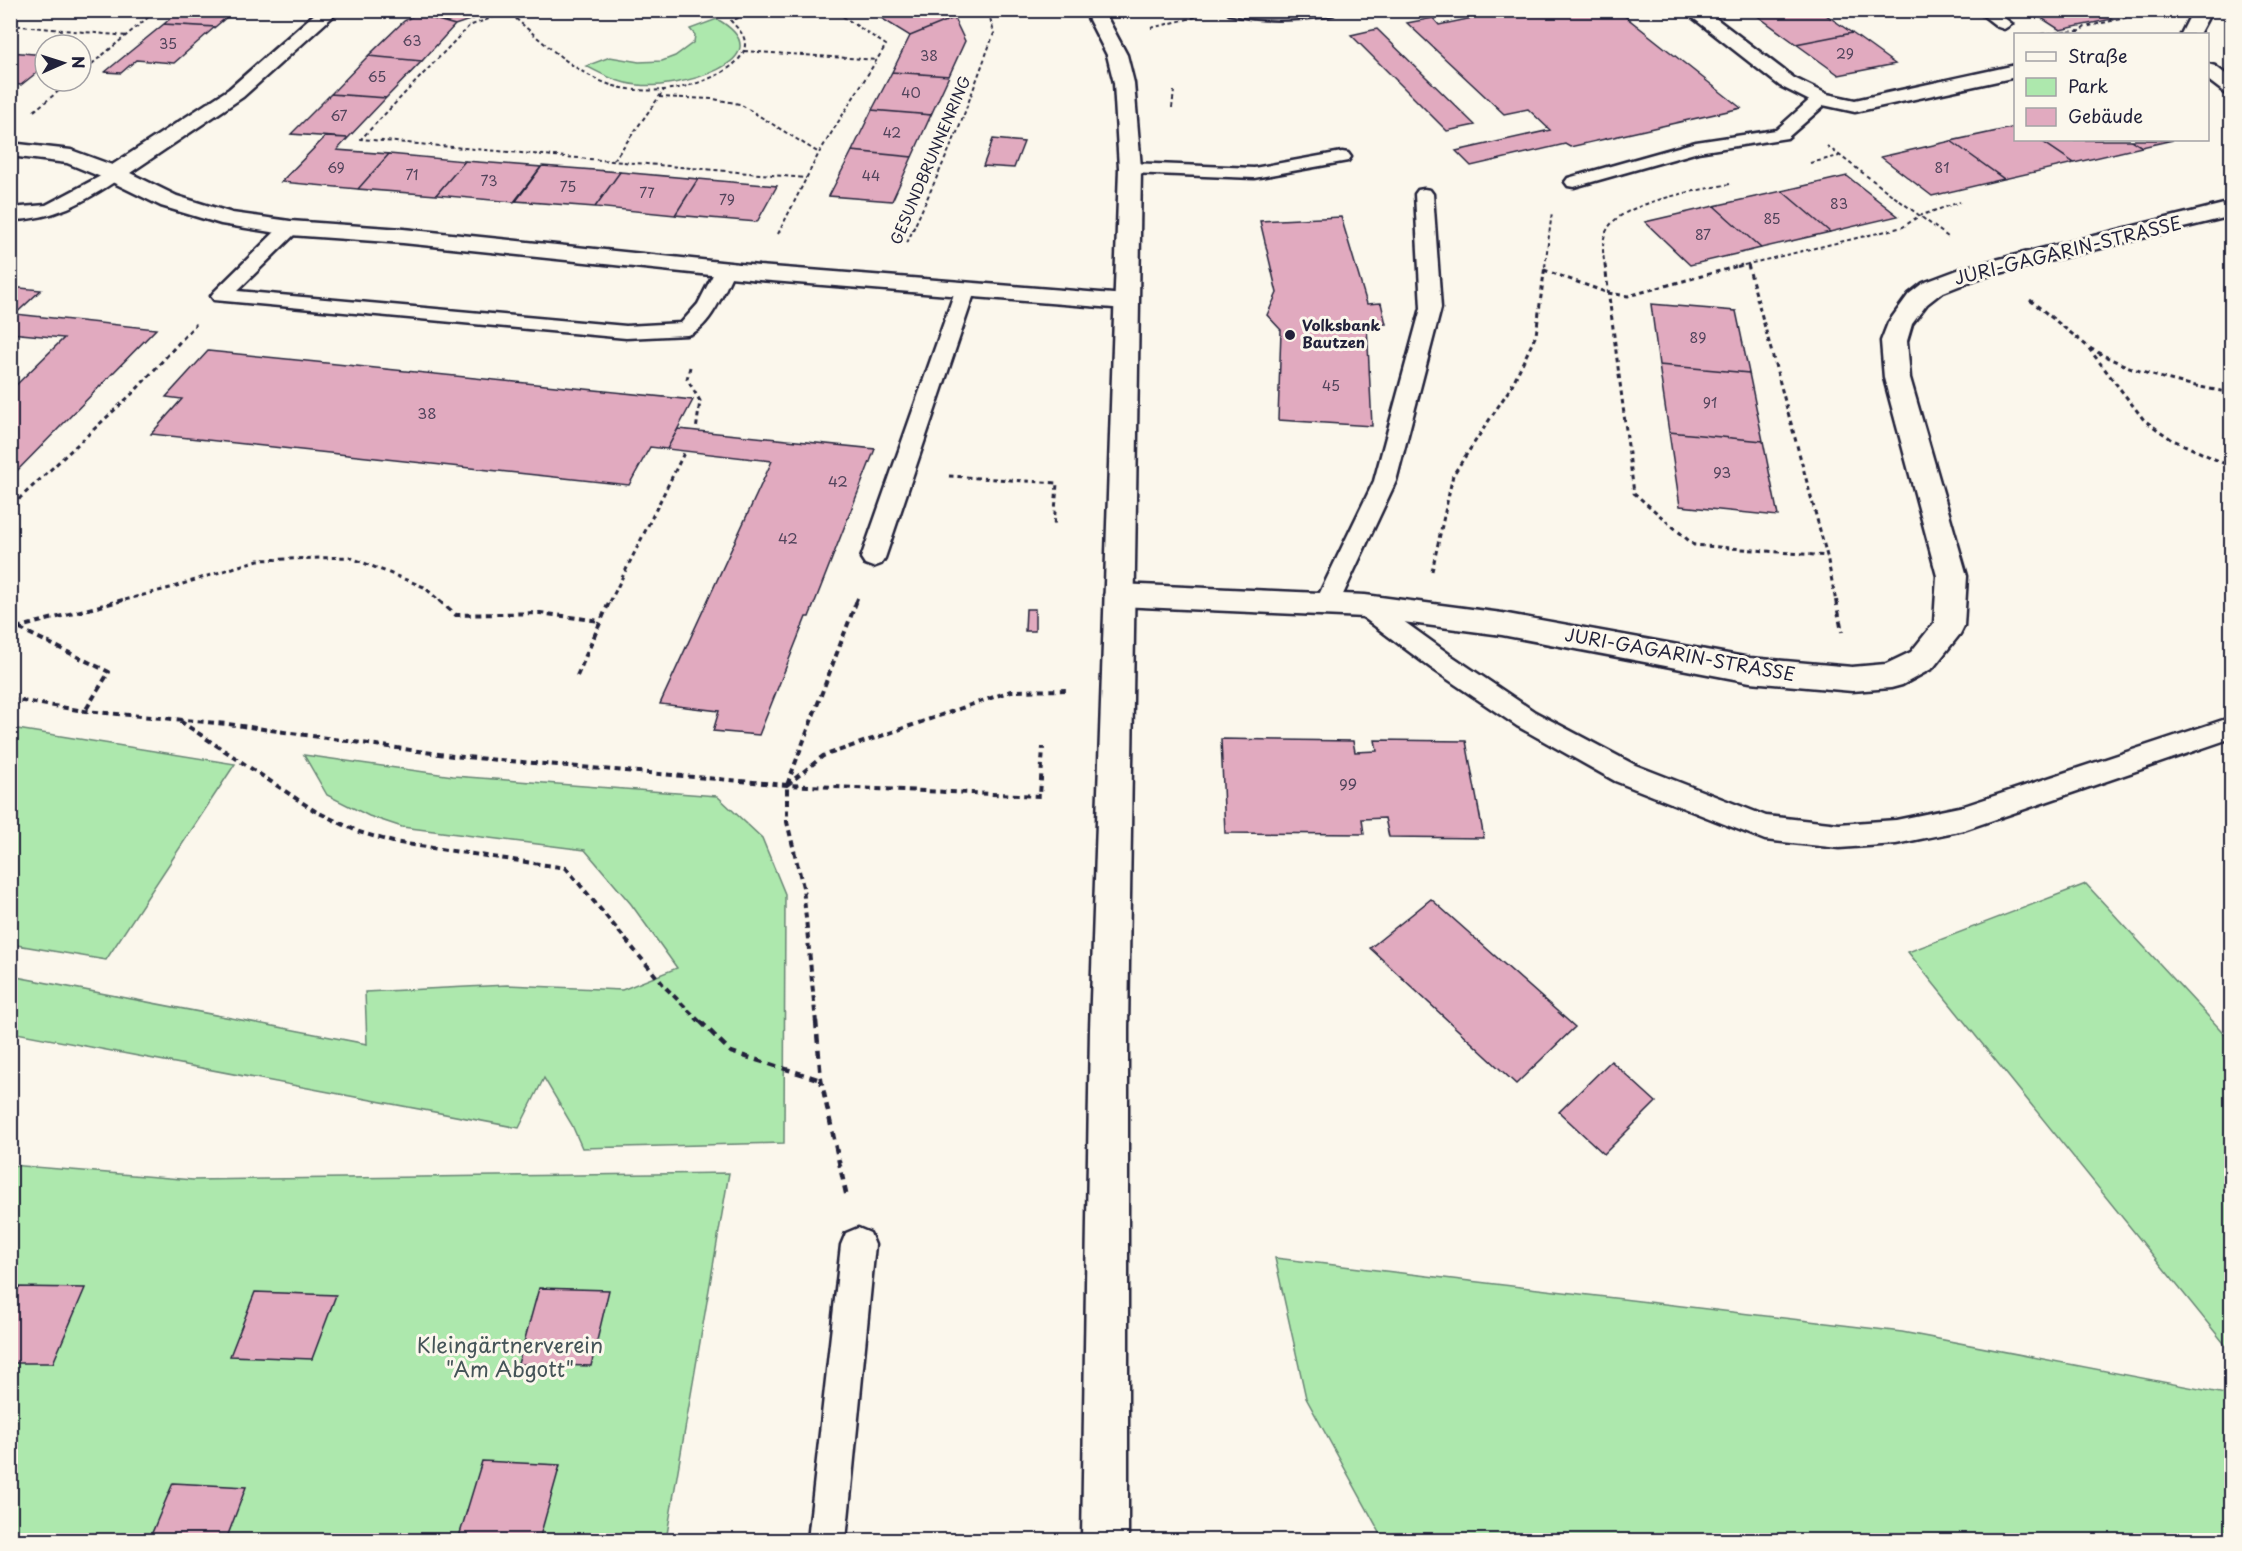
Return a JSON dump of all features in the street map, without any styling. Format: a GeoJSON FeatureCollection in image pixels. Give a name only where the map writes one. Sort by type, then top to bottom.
{"type":"FeatureCollection","features":[{"type":"Feature","properties":{"kind":"street"},"geometry":{"type":"LineString","coordinates":[[114,174],[236,93],[330,10]]}},
{"type":"Feature","properties":{"kind":"street"},"geometry":{"type":"LineString","coordinates":[[1093,10],[1117,55],[1124,83],[1130,168],[1109,1029],[1105,1540]]}},
{"type":"Feature","properties":{"kind":"street"},"geometry":{"type":"LineString","coordinates":[[1236,10],[1265,14],[1328,10]]}},
{"type":"Feature","properties":{"kind":"street"},"geometry":{"type":"LineString","coordinates":[[1692,10],[1787,82],[1821,99],[1855,106],[2014,71]]}},
{"type":"Feature","properties":{"kind":"street"},"geometry":{"type":"LineString","coordinates":[[2209,71],[2232,89]]}},
{"type":"Feature","properties":{"kind":"street"},"geometry":{"type":"LineString","coordinates":[[10,149],[70,157],[114,174],[169,201],[229,219],[291,228],[403,236],[759,273],[1126,302]]}},
{"type":"Feature","properties":{"kind":"street","name":"JURI-GAGARIN-STRASSE"},"geometry":{"type":"LineString","coordinates":[[1119,595],[1365,606],[1502,624],[1750,670],[1852,679],[1891,676],[1922,660],[1949,626],[1952,576],[1897,378],[1894,341],[1900,323],[1918,299],[1932,288],[1989,268],[2232,210]]}},
{"type":"Feature","properties":{"kind":"lane"},"geometry":{"type":"LineString","coordinates":[[1983,10],[2004,24]]}},
{"type":"Feature","properties":{"kind":"lane"},"geometry":{"type":"LineString","coordinates":[[1574,182],[1696,147],[1782,134],[1821,99]]}},
{"type":"Feature","properties":{"kind":"lane"},"geometry":{"type":"LineString","coordinates":[[1130,168],[1254,173],[1342,158]]}},
{"type":"Feature","properties":{"kind":"lane"},"geometry":{"type":"LineString","coordinates":[[10,213],[30,215],[74,200],[114,174]]}},
{"type":"Feature","properties":{"kind":"lane"},"geometry":{"type":"LineString","coordinates":[[1327,603],[1379,480],[1431,308],[1424,194]]}},
{"type":"Feature","properties":{"kind":"lane"},"geometry":{"type":"LineString","coordinates":[[221,296],[291,228]]}},
{"type":"Feature","properties":{"kind":"lane"},"geometry":{"type":"LineString","coordinates":[[221,296],[626,332],[687,328],[707,306],[725,269]]}},
{"type":"Feature","properties":{"kind":"lane"},"geometry":{"type":"LineString","coordinates":[[873,558],[965,291]]}},
{"type":"Feature","properties":{"kind":"lane"},"geometry":{"type":"LineString","coordinates":[[1365,606],[1440,661],[1536,724],[1625,773],[1702,806],[1765,828],[1839,836],[1896,832],[1964,818],[2232,727]]}},
{"type":"Feature","properties":{"kind":"lane"},"geometry":{"type":"LineString","coordinates":[[827,1540],[858,1245]]}},
{"type":"Feature","properties":{"kind":"path"},"geometry":{"type":"LineString","coordinates":[[93,63],[157,10]]}},
{"type":"Feature","properties":{"kind":"path"},"geometry":{"type":"LineString","coordinates":[[513,10],[469,26],[361,139],[806,178]]}},
{"type":"Feature","properties":{"kind":"path"},"geometry":{"type":"LineString","coordinates":[[508,12],[584,72],[607,84],[629,89],[664,90],[700,82],[721,73],[736,62],[744,51],[745,36],[741,29],[731,21],[758,10]]}},
{"type":"Feature","properties":{"kind":"path"},"geometry":{"type":"LineString","coordinates":[[759,273],[819,153],[886,45],[833,10]]}},
{"type":"Feature","properties":{"kind":"path","name":"GESUNDBRUNNENRING"},"geometry":{"type":"LineString","coordinates":[[888,283],[960,128],[994,33],[988,10]]}},
{"type":"Feature","properties":{"kind":"path"},"geometry":{"type":"LineString","coordinates":[[2004,24],[2025,33],[2080,31],[2085,27],[2138,15],[2196,24]]}},
{"type":"Feature","properties":{"kind":"path"},"geometry":{"type":"LineString","coordinates":[[1150,28],[1197,16]]}},
{"type":"Feature","properties":{"kind":"path"},"geometry":{"type":"LineString","coordinates":[[10,25],[127,36]]}},
{"type":"Feature","properties":{"kind":"path"},"geometry":{"type":"LineString","coordinates":[[744,51],[877,60]]}},
{"type":"Feature","properties":{"kind":"path"},"geometry":{"type":"LineString","coordinates":[[614,161],[664,90]]}},
{"type":"Feature","properties":{"kind":"path"},"geometry":{"type":"LineString","coordinates":[[28,116],[56,93]]}},
{"type":"Feature","properties":{"kind":"path"},"geometry":{"type":"LineString","coordinates":[[659,97],[714,99],[740,104],[819,153]]}},
{"type":"Feature","properties":{"kind":"path"},"geometry":{"type":"LineString","coordinates":[[1821,99],[1822,142],[1989,268],[2087,346],[2112,362],[2141,374],[2232,393]]}},
{"type":"Feature","properties":{"kind":"path"},"geometry":{"type":"LineString","coordinates":[[1805,165],[1839,156]]}},
{"type":"Feature","properties":{"kind":"path"},"geometry":{"type":"LineString","coordinates":[[1432,573],[1453,476],[1511,387],[1536,335],[1552,212],[1574,182]]}},
{"type":"Feature","properties":{"kind":"path"},"geometry":{"type":"LineString","coordinates":[[1737,182],[1635,208],[1618,217],[1607,228],[1603,252],[1634,493],[1694,545],[1827,556]]}},
{"type":"Feature","properties":{"kind":"path"},"geometry":{"type":"LineString","coordinates":[[1544,270],[1608,293],[1628,296],[1748,264],[1903,227],[1919,216],[1960,202]]}},
{"type":"Feature","properties":{"kind":"path"},"geometry":{"type":"LineString","coordinates":[[1748,264],[1827,556],[1852,679]]}},
{"type":"Feature","properties":{"kind":"path"},"geometry":{"type":"LineString","coordinates":[[10,514],[20,498],[135,391],[221,296]]}},
{"type":"Feature","properties":{"kind":"path"},"geometry":{"type":"LineString","coordinates":[[687,328],[693,359],[687,379],[700,401],[696,431]]}},
{"type":"Feature","properties":{"kind":"path"},"geometry":{"type":"LineString","coordinates":[[2087,346],[2144,420],[2170,439],[2232,466]]}},
{"type":"Feature","properties":{"kind":"path"},"geometry":{"type":"LineString","coordinates":[[577,676],[600,621],[685,451]]}},
{"type":"Feature","properties":{"kind":"path"},"geometry":{"type":"LineString","coordinates":[[903,472],[1057,483],[1054,526]]}},
{"type":"Feature","properties":{"kind":"path"},"geometry":{"type":"LineString","coordinates":[[16,628],[170,588],[258,560],[349,557],[424,587],[456,615],[540,613],[600,621]]}},
{"type":"Feature","properties":{"kind":"path"},"geometry":{"type":"LineString","coordinates":[[858,1245],[821,1080],[803,887],[787,822],[787,785],[873,558]]}},
{"type":"Feature","properties":{"kind":"path"},"geometry":{"type":"LineString","coordinates":[[10,624],[109,672],[85,711]]}},
{"type":"Feature","properties":{"kind":"path"},"geometry":{"type":"LineString","coordinates":[[787,785],[824,756],[1011,692],[1117,690]]}},
{"type":"Feature","properties":{"kind":"path"},"geometry":{"type":"LineString","coordinates":[[10,699],[85,711],[228,724],[453,756],[787,785],[1040,796],[1043,747]]}},
{"type":"Feature","properties":{"kind":"path"},"geometry":{"type":"LineString","coordinates":[[179,721],[315,812],[359,832],[393,842],[566,868],[666,988],[731,1052],[821,1080]]}},
{"type":"Feature","properties":{"kind":"green space"},"geometry":{"type":"Polygon","coordinates":[[[717,19],[736,34],[740,48],[733,60],[718,70],[675,83],[638,85],[617,80],[586,66],[610,57],[639,62],[662,61],[675,56],[694,42],[695,35],[690,29],[717,19]]]}},
{"type":"Feature","properties":{"kind":"green space"},"geometry":{"type":"Polygon","coordinates":[[[11,728],[235,764],[106,960],[11,944],[11,728]]]}},
{"type":"Feature","properties":{"kind":"green space"},"geometry":{"type":"Polygon","coordinates":[[[304,755],[453,776],[717,796],[762,838],[785,894],[784,1143],[582,1148],[572,1125],[544,1078],[519,1128],[11,1032],[11,976],[367,1044],[365,992],[507,985],[622,990],[677,968],[631,904],[585,850],[402,827],[369,816],[327,795],[304,755]]]}},
{"type":"Feature","properties":{"kind":"green space"},"geometry":{"type":"Polygon","coordinates":[[[2086,884],[2231,1041],[2231,1352],[1908,952],[2086,884]]]}},
{"type":"Feature","properties":{"kind":"green space","name":"Kleingärtnerverein \"Am Abgott\""},"geometry":{"type":"Polygon","coordinates":[[[10,1165],[193,1180],[729,1173],[666,1540],[11,1540],[10,1165]]]}},
{"type":"Feature","properties":{"kind":"green space"},"geometry":{"type":"Polygon","coordinates":[[[1275,1258],[1902,1332],[2231,1395],[2231,1540],[1384,1540],[1306,1398],[1275,1258]]]}},
{"type":"Feature","properties":{"kind":"building"},"geometry":{"type":"Polygon","coordinates":[[[180,10],[235,10],[215,27],[164,24],[180,10]]]}},
{"type":"Feature","properties":{"kind":"building"},"geometry":{"type":"Polygon","coordinates":[[[423,10],[499,10],[455,25],[416,14],[423,10]]]}},
{"type":"Feature","properties":{"kind":"building"},"geometry":{"type":"Polygon","coordinates":[[[868,10],[940,10],[954,18],[910,36],[868,10]]]}},
{"type":"Feature","properties":{"kind":"building"},"geometry":{"type":"Polygon","coordinates":[[[1521,10],[1526,14],[1546,10],[1617,10],[1741,108],[1570,147],[1565,144],[1471,166],[1456,151],[1550,130],[1528,109],[1504,114],[1407,23],[1433,18],[1439,25],[1521,10]]]}},
{"type":"Feature","properties":{"kind":"building"},"geometry":{"type":"Polygon","coordinates":[[[1780,10],[1819,10],[1852,33],[1796,44],[1756,15],[1780,10]]]}},
{"type":"Feature","properties":{"kind":"building"},"geometry":{"type":"Polygon","coordinates":[[[2029,10],[2097,10],[2112,19],[2060,30],[2029,10]]]}},
{"type":"Feature","properties":{"kind":"building"},"geometry":{"type":"Polygon","coordinates":[[[416,14],[455,25],[422,61],[368,56],[404,21],[416,14]]]}},
{"type":"Feature","properties":{"kind":"building"},"geometry":{"type":"Polygon","coordinates":[[[954,18],[965,41],[949,76],[892,72],[910,36],[954,18]]]}},
{"type":"Feature","properties":{"kind":"building"},"geometry":{"type":"Polygon","coordinates":[[[164,24],[215,27],[174,63],[136,60],[121,73],[105,72],[164,24]]]}},
{"type":"Feature","properties":{"kind":"building"},"geometry":{"type":"Polygon","coordinates":[[[1377,29],[1475,125],[1447,131],[1351,35],[1377,29]]]}},
{"type":"Feature","properties":{"kind":"building"},"geometry":{"type":"Polygon","coordinates":[[[1852,33],[1895,64],[1839,75],[1796,44],[1852,33]]]}},
{"type":"Feature","properties":{"kind":"building"},"geometry":{"type":"Polygon","coordinates":[[[10,52],[33,54],[33,76],[21,85],[10,84],[10,52]]]}},
{"type":"Feature","properties":{"kind":"building"},"geometry":{"type":"Polygon","coordinates":[[[368,56],[422,61],[386,98],[331,94],[368,56]]]}},
{"type":"Feature","properties":{"kind":"building"},"geometry":{"type":"Polygon","coordinates":[[[892,72],[949,76],[931,115],[872,110],[892,72]]]}},
{"type":"Feature","properties":{"kind":"building"},"geometry":{"type":"Polygon","coordinates":[[[331,94],[386,98],[348,138],[291,134],[331,94]]]}},
{"type":"Feature","properties":{"kind":"building"},"geometry":{"type":"Polygon","coordinates":[[[872,110],[931,115],[912,157],[852,151],[872,110]]]}},
{"type":"Feature","properties":{"kind":"building"},"geometry":{"type":"Polygon","coordinates":[[[2014,127],[2014,141],[2041,141],[2074,163],[2004,179],[1951,141],[2014,127]]]}},
{"type":"Feature","properties":{"kind":"building"},"geometry":{"type":"Polygon","coordinates":[[[325,137],[348,138],[337,150],[389,154],[358,189],[281,182],[325,137]]]}},
{"type":"Feature","properties":{"kind":"building"},"geometry":{"type":"Polygon","coordinates":[[[993,139],[1024,142],[1014,168],[983,166],[993,139]]]}},
{"type":"Feature","properties":{"kind":"building"},"geometry":{"type":"Polygon","coordinates":[[[1951,141],[2004,179],[1932,196],[1881,157],[1951,141]]]}},
{"type":"Feature","properties":{"kind":"building"},"geometry":{"type":"Polygon","coordinates":[[[2041,141],[2133,141],[2142,147],[2074,163],[2041,141]]]}},
{"type":"Feature","properties":{"kind":"building"},"geometry":{"type":"Polygon","coordinates":[[[2133,141],[2169,141],[2142,147],[2133,141]]]}},
{"type":"Feature","properties":{"kind":"building"},"geometry":{"type":"Polygon","coordinates":[[[852,151],[912,157],[892,201],[829,196],[852,151]]]}},
{"type":"Feature","properties":{"kind":"building"},"geometry":{"type":"Polygon","coordinates":[[[389,154],[465,161],[436,195],[358,189],[389,154]]]}},
{"type":"Feature","properties":{"kind":"building"},"geometry":{"type":"Polygon","coordinates":[[[465,161],[541,167],[514,202],[436,195],[465,161]]]}},
{"type":"Feature","properties":{"kind":"building"},"geometry":{"type":"Polygon","coordinates":[[[542,166],[620,172],[595,207],[516,201],[542,166]]]}},
{"type":"Feature","properties":{"kind":"building"},"geometry":{"type":"Polygon","coordinates":[[[620,172],[698,179],[675,215],[595,207],[620,172]]]}},
{"type":"Feature","properties":{"kind":"building"},"geometry":{"type":"Polygon","coordinates":[[[1847,176],[1898,216],[1830,232],[1782,191],[1847,176]]]}},
{"type":"Feature","properties":{"kind":"building"},"geometry":{"type":"Polygon","coordinates":[[[698,179],[777,186],[757,222],[675,215],[698,179]]]}},
{"type":"Feature","properties":{"kind":"building"},"geometry":{"type":"Polygon","coordinates":[[[1782,191],[1830,232],[1761,248],[1714,206],[1782,191]]]}},
{"type":"Feature","properties":{"kind":"building"},"geometry":{"type":"Polygon","coordinates":[[[1714,206],[1761,248],[1690,265],[1645,222],[1714,206]]]}},
{"type":"Feature","properties":{"kind":"building"},"geometry":{"type":"Polygon","coordinates":[[[1341,217],[1367,304],[1381,303],[1386,324],[1367,325],[1372,426],[1278,420],[1281,330],[1267,315],[1277,293],[1260,221],[1341,217]]]}},
{"type":"Feature","properties":{"kind":"building"},"geometry":{"type":"Polygon","coordinates":[[[10,287],[41,290],[10,319],[10,287]]]}},
{"type":"Feature","properties":{"kind":"building"},"geometry":{"type":"Polygon","coordinates":[[[1651,304],[1736,311],[1749,373],[1659,365],[1651,304]]]}},
{"type":"Feature","properties":{"kind":"building"},"geometry":{"type":"Polygon","coordinates":[[[15,314],[156,329],[10,478],[10,391],[64,338],[10,333],[10,319],[15,314]]]}},
{"type":"Feature","properties":{"kind":"building"},"geometry":{"type":"Polygon","coordinates":[[[208,351],[693,400],[667,449],[650,447],[629,485],[151,434],[182,399],[166,397],[208,351]]]}},
{"type":"Feature","properties":{"kind":"building"},"geometry":{"type":"Polygon","coordinates":[[[1659,365],[1749,373],[1763,441],[1669,432],[1659,365]]]}},
{"type":"Feature","properties":{"kind":"building"},"geometry":{"type":"Polygon","coordinates":[[[678,429],[875,449],[809,617],[806,617],[759,735],[713,731],[719,711],[660,704],[772,461],[667,449],[678,429]]]}},
{"type":"Feature","properties":{"kind":"building"},"geometry":{"type":"Polygon","coordinates":[[[1669,432],[1763,441],[1778,516],[1680,506],[1669,432]]]}},
{"type":"Feature","properties":{"kind":"building"},"geometry":{"type":"Polygon","coordinates":[[[1026,609],[1035,609],[1035,631],[1025,631],[1026,609]]]}},
{"type":"Feature","properties":{"kind":"building"},"geometry":{"type":"Polygon","coordinates":[[[1221,739],[1353,741],[1355,752],[1377,751],[1375,740],[1466,741],[1484,838],[1389,837],[1385,818],[1362,819],[1364,834],[1225,833],[1221,739]]]}},
{"type":"Feature","properties":{"kind":"building"},"geometry":{"type":"Polygon","coordinates":[[[1431,899],[1575,1027],[1516,1084],[1370,948],[1431,899]]]}},
{"type":"Feature","properties":{"kind":"building"},"geometry":{"type":"Polygon","coordinates":[[[1611,1061],[1656,1102],[1604,1154],[1559,1112],[1611,1061]]]}},
{"type":"Feature","properties":{"kind":"building"},"geometry":{"type":"Polygon","coordinates":[[[16,1287],[85,1288],[53,1363],[10,1363],[10,1300],[16,1287]]]}},
{"type":"Feature","properties":{"kind":"building"},"geometry":{"type":"Polygon","coordinates":[[[539,1288],[609,1290],[591,1366],[518,1364],[539,1288]]]}},
{"type":"Feature","properties":{"kind":"building"},"geometry":{"type":"Polygon","coordinates":[[[255,1292],[336,1295],[312,1359],[230,1356],[255,1292]]]}},
{"type":"Feature","properties":{"kind":"building"},"geometry":{"type":"Polygon","coordinates":[[[482,1461],[560,1465],[539,1540],[458,1540],[482,1461]]]}},
{"type":"Feature","properties":{"kind":"building"},"geometry":{"type":"Polygon","coordinates":[[[173,1483],[246,1487],[226,1540],[149,1540],[173,1483]]]}},
{"type":"Feature","properties":{"kind":"place","name":"Volksbank Bautzen"},"geometry":{"type":"Point","coordinates":[1290,335]}}]}
